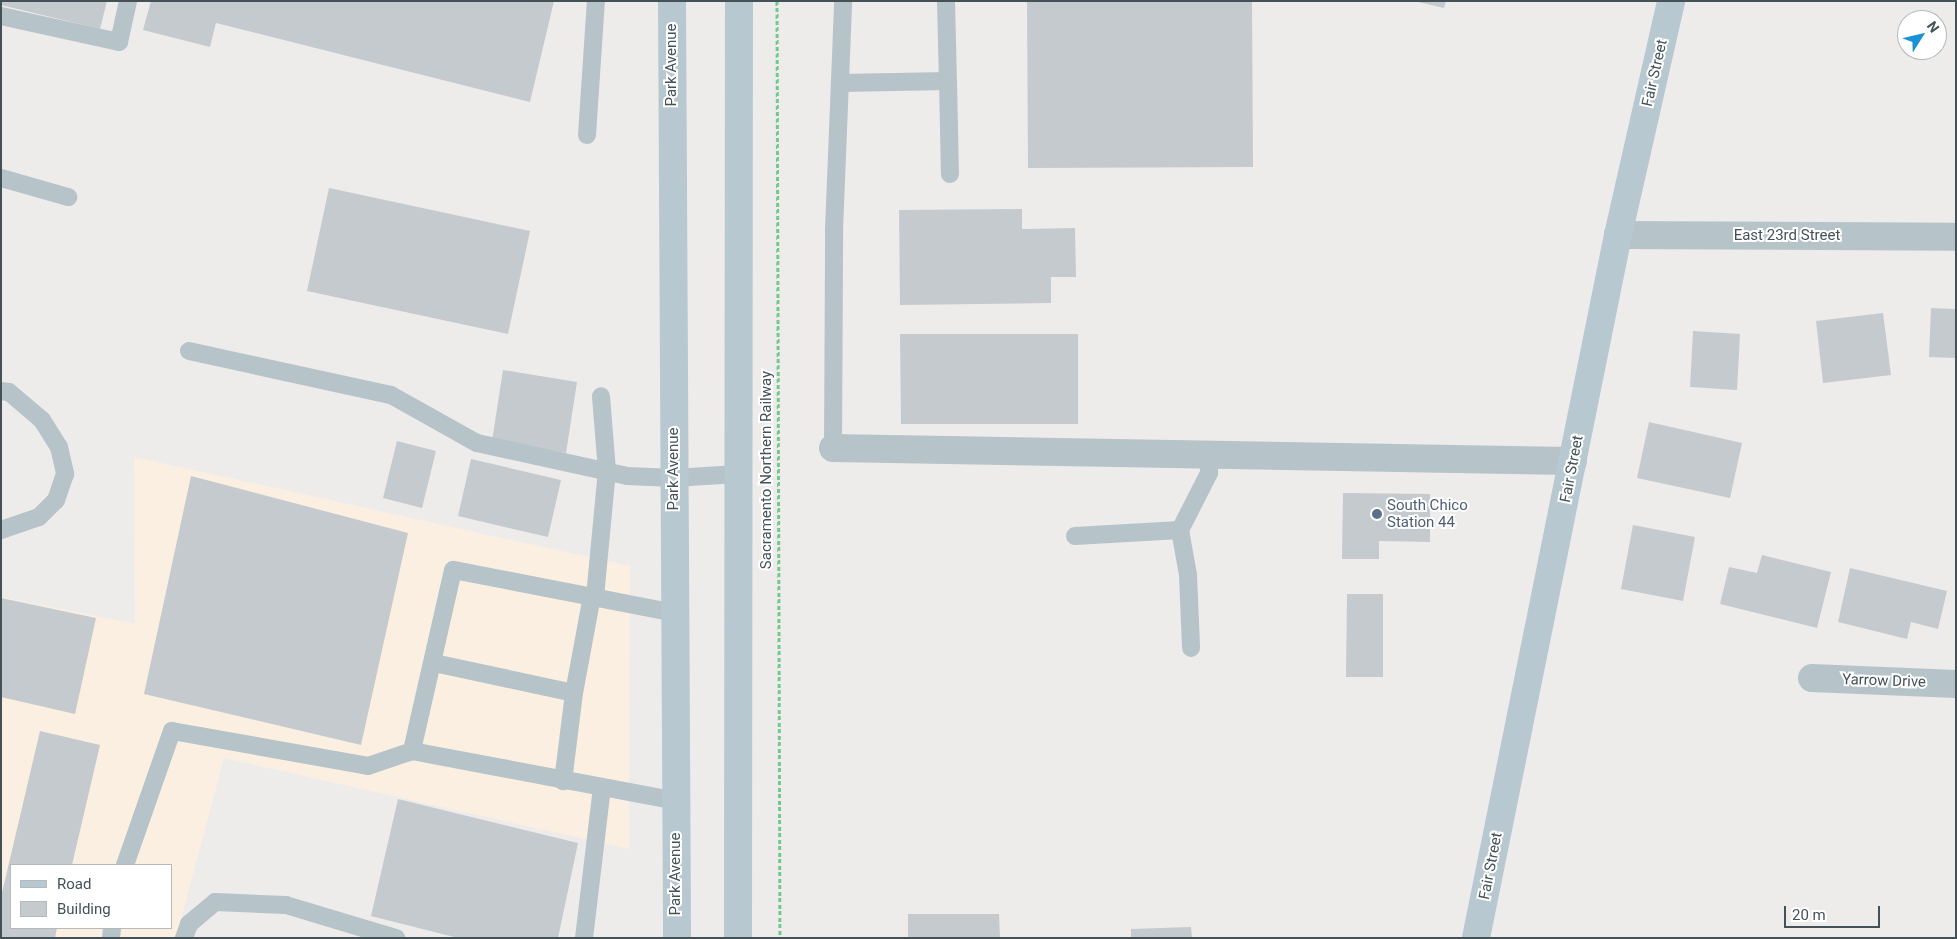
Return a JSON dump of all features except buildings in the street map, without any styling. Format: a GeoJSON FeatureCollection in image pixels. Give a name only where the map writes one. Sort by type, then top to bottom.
{"type":"FeatureCollection","features":[{"type":"Feature","properties":{"kind":"main road","name":"Park Avenue"},"geometry":{"type":"LineString","coordinates":[[672,1],[677,938]]}},
{"type":"Feature","properties":{"kind":"main road"},"geometry":{"type":"LineString","coordinates":[[738,938],[739,1]]}},
{"type":"Feature","properties":{"kind":"main road","name":"Fair Street"},"geometry":{"type":"LineString","coordinates":[[1476,938],[1618,235],[1671,1]]}},
{"type":"Feature","properties":{"kind":"street","name":"East 23rd Street"},"geometry":{"type":"LineString","coordinates":[[1618,235],[1956,237]]}},
{"type":"Feature","properties":{"kind":"street"},"geometry":{"type":"LineString","coordinates":[[833,448],[1573,461]]}},
{"type":"Feature","properties":{"kind":"street","name":"Yarrow Drive"},"geometry":{"type":"LineString","coordinates":[[1812,678],[1956,684]]}},
{"type":"Feature","properties":{"kind":"lane"},"geometry":{"type":"LineString","coordinates":[[1,16],[119,42],[128,1]]}},
{"type":"Feature","properties":{"kind":"lane"},"geometry":{"type":"LineString","coordinates":[[587,136],[596,1]]}},
{"type":"Feature","properties":{"kind":"lane"},"geometry":{"type":"LineString","coordinates":[[833,448],[834,230],[843,1]]}},
{"type":"Feature","properties":{"kind":"lane"},"geometry":{"type":"LineString","coordinates":[[946,1],[950,174]]}},
{"type":"Feature","properties":{"kind":"lane"},"geometry":{"type":"LineString","coordinates":[[840,83],[948,81]]}},
{"type":"Feature","properties":{"kind":"lane"},"geometry":{"type":"LineString","coordinates":[[1,178],[68,197]]}},
{"type":"Feature","properties":{"kind":"lane"},"geometry":{"type":"LineString","coordinates":[[189,351],[391,396],[477,443],[626,476],[674,478],[737,474]]}},
{"type":"Feature","properties":{"kind":"lane"},"geometry":{"type":"LineString","coordinates":[[1,391],[9,392],[42,420],[59,446],[65,474],[56,500],[39,517],[1,530]]}},
{"type":"Feature","properties":{"kind":"lane"},"geometry":{"type":"LineString","coordinates":[[563,781],[574,692],[593,597],[607,471],[601,396]]}},
{"type":"Feature","properties":{"kind":"lane"},"geometry":{"type":"LineString","coordinates":[[1191,648],[1188,575],[1180,530],[1209,473],[1209,454]]}},
{"type":"Feature","properties":{"kind":"lane"},"geometry":{"type":"LineString","coordinates":[[1075,536],[1180,530]]}},
{"type":"Feature","properties":{"kind":"lane"},"geometry":{"type":"LineString","coordinates":[[412,751],[434,663],[453,570],[675,613]]}},
{"type":"Feature","properties":{"kind":"lane"},"geometry":{"type":"LineString","coordinates":[[434,663],[574,692]]}},
{"type":"Feature","properties":{"kind":"lane"},"geometry":{"type":"LineString","coordinates":[[125,864],[172,731],[368,766],[412,751],[676,801]]}},
{"type":"Feature","properties":{"kind":"lane"},"geometry":{"type":"LineString","coordinates":[[584,938],[602,788]]}},
{"type":"Feature","properties":{"kind":"lane"},"geometry":{"type":"LineString","coordinates":[[184,938],[189,924],[215,902],[286,905],[396,938]]}},
{"type":"Feature","properties":{"kind":"path","name":"Sacramento Northern Railway"},"geometry":{"type":"LineString","coordinates":[[777,1],[780,938]]}},
{"type":"Feature","properties":{"kind":"shaded area"},"geometry":{"type":"Polygon","coordinates":[[[134,457],[630,566],[629,849],[224,758],[176,938],[1,938],[1,597],[135,624],[134,457]]]}},
{"type":"Feature","properties":{"kind":"place","name":"South Chico Station 44"},"geometry":{"type":"Point","coordinates":[1377,514]}}]}
